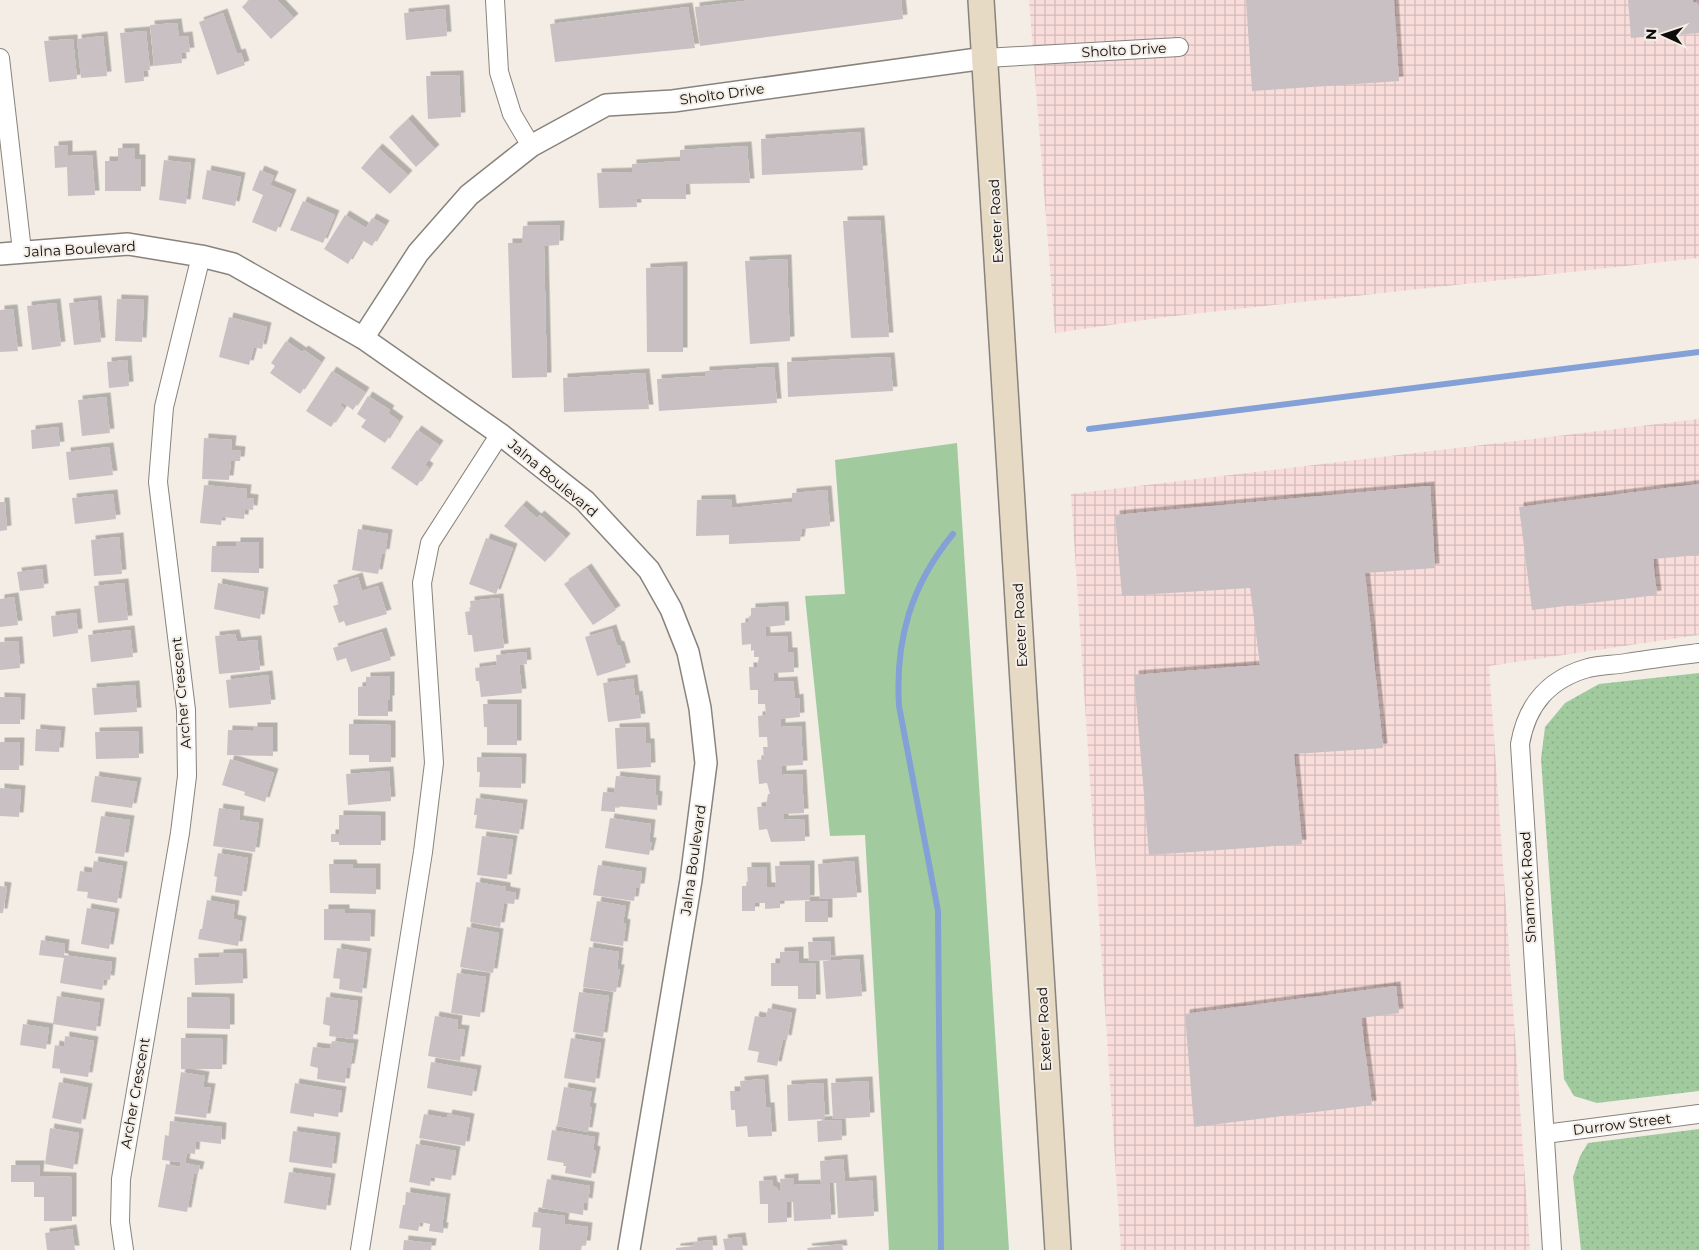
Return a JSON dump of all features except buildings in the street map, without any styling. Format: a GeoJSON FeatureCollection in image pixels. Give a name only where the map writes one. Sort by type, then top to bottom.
{"type":"FeatureCollection","features":[{"type":"Feature","properties":{"kind":"main road","name":"Exeter Road"},"geometry":{"type":"LineString","coordinates":[[981,0],[1058,1250]]}},
{"type":"Feature","properties":{"kind":"street"},"geometry":{"type":"LineString","coordinates":[[495,0],[499,72],[512,114],[531,146]]}},
{"type":"Feature","properties":{"kind":"street","name":"Sholto Drive"},"geometry":{"type":"LineString","coordinates":[[363,338],[418,253],[469,196],[531,146],[606,106],[673,101],[985,58],[1179,47]]}},
{"type":"Feature","properties":{"kind":"street"},"geometry":{"type":"LineString","coordinates":[[0,58],[22,251]]}},
{"type":"Feature","properties":{"kind":"street","name":"Jalna Boulevard"},"geometry":{"type":"LineString","coordinates":[[0,254],[128,244],[202,256],[233,264],[363,338],[500,434],[585,501],[649,570],[671,609],[688,652],[700,708],[706,763],[691,880],[629,1250]]}},
{"type":"Feature","properties":{"kind":"street","name":"Archer Crescent"},"geometry":{"type":"LineString","coordinates":[[124,1250],[120,1222],[120,1179],[180,833],[187,776],[186,710],[158,482],[164,407],[202,256]]}},
{"type":"Feature","properties":{"kind":"street"},"geometry":{"type":"LineString","coordinates":[[360,1250],[423,852],[434,763],[422,583],[430,543],[500,434]]}},
{"type":"Feature","properties":{"kind":"street","name":"Shamrock Road"},"geometry":{"type":"LineString","coordinates":[[1552,1250],[1530,924],[1520,744],[1522,732],[1531,709],[1546,690],[1566,676],[1589,668],[1699,653]]}},
{"type":"Feature","properties":{"kind":"street","name":"Durrow Street"},"geometry":{"type":"LineString","coordinates":[[1545,1134],[1699,1114]]}},
{"type":"Feature","properties":{"kind":"shaded area"},"geometry":{"type":"Polygon","coordinates":[[[1029,0],[1699,0],[1699,258],[1166,317],[1055,333],[1029,0]]]}},
{"type":"Feature","properties":{"kind":"shaded area"},"geometry":{"type":"Polygon","coordinates":[[[1699,419],[1699,635],[1489,666],[1530,1250],[1121,1250],[1071,494],[1699,419]]]}},
{"type":"Feature","properties":{"kind":"green space"},"geometry":{"type":"Polygon","coordinates":[[[957,443],[1009,1250],[889,1250],[865,835],[830,836],[805,596],[845,594],[835,460],[957,443]]]}},
{"type":"Feature","properties":{"kind":"green space"},"geometry":{"type":"Polygon","coordinates":[[[1699,673],[1699,1091],[1597,1103],[1574,1096],[1564,1079],[1541,759],[1545,727],[1565,703],[1599,684],[1699,673]]]}},
{"type":"Feature","properties":{"kind":"green space"},"geometry":{"type":"Polygon","coordinates":[[[1699,1129],[1699,1250],[1581,1250],[1573,1177],[1580,1156],[1588,1143],[1699,1129]]]}},
{"type":"Feature","properties":{"kind":"waterway"},"geometry":{"type":"LineString","coordinates":[[1089,429],[1699,352]]}},
{"type":"Feature","properties":{"kind":"waterway"},"geometry":{"type":"LineString","coordinates":[[941,1250],[938,911],[899,706],[898,682],[903,636],[916,593],[938,553],[953,534]]}}]}
